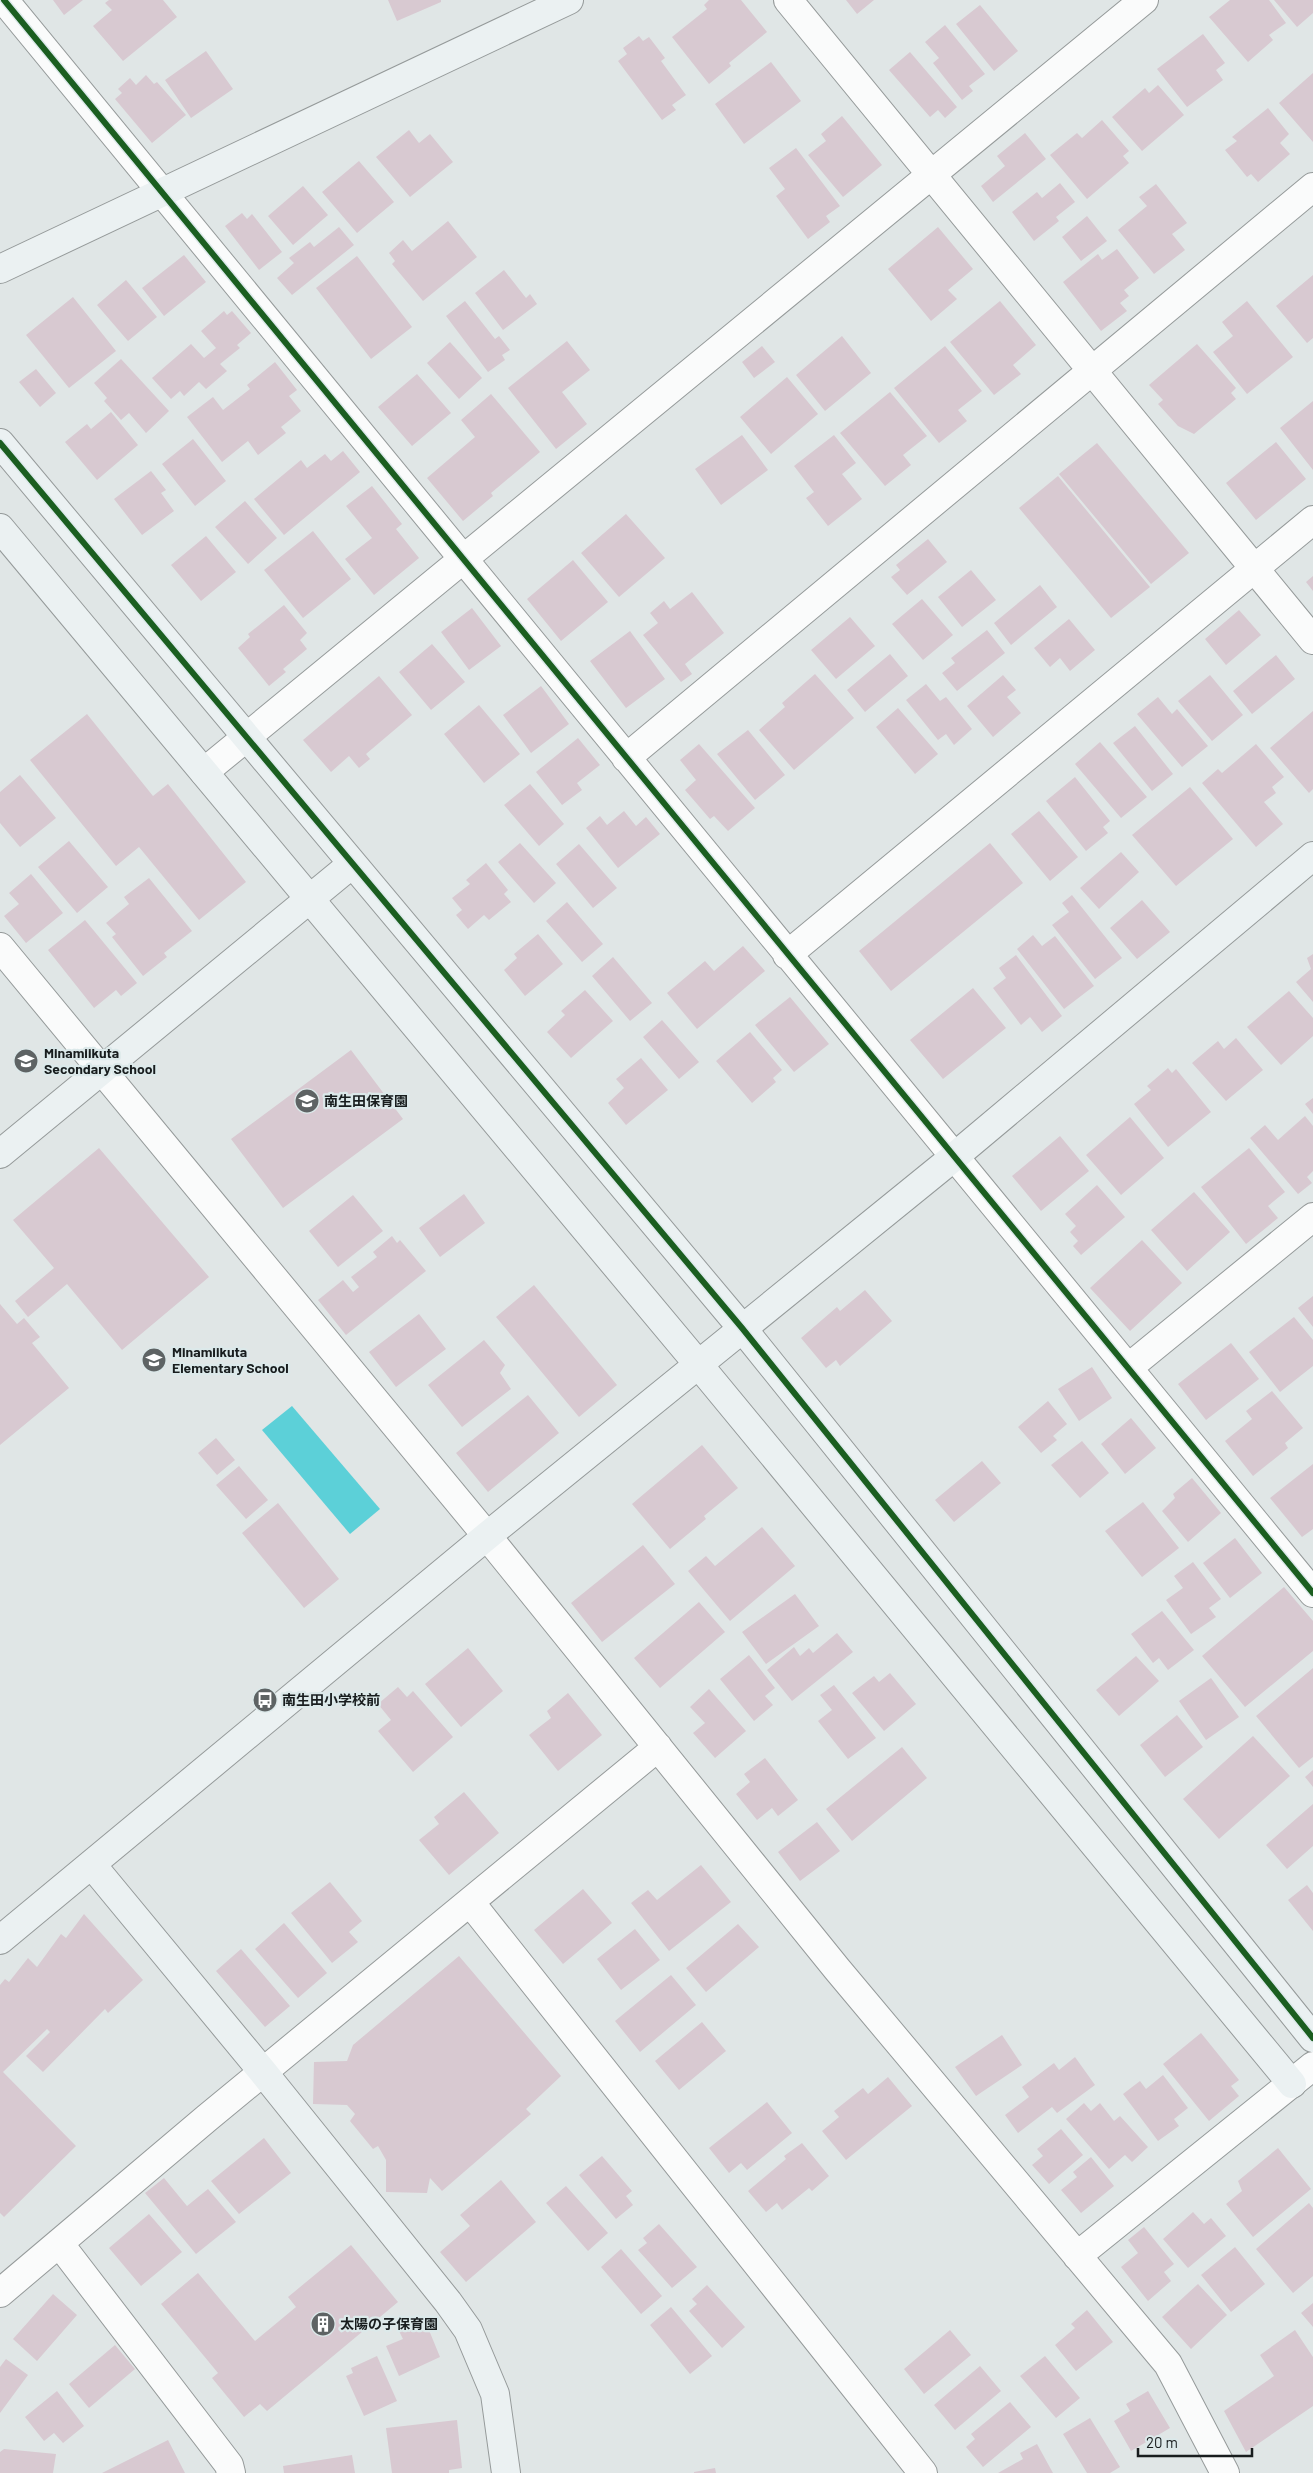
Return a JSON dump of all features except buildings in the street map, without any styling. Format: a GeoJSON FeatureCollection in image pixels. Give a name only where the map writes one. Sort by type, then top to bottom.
{"type":"FeatureCollection","features":[{"type":"Feature","properties":{"kind":"street"},"geometry":{"type":"LineString","coordinates":[[4,0],[1128,1368],[1308,1578]]}},
{"type":"Feature","properties":{"kind":"street"},"geometry":{"type":"LineString","coordinates":[[0,269],[569,0]]}},
{"type":"Feature","properties":{"kind":"street"},"geometry":{"type":"LineString","coordinates":[[788,0],[1313,640]]}},
{"type":"Feature","properties":{"kind":"street"},"geometry":{"type":"LineString","coordinates":[[204,772],[1144,0]]}},
{"type":"Feature","properties":{"kind":"street"},"geometry":{"type":"LineString","coordinates":[[626,758],[1313,187]]}},
{"type":"Feature","properties":{"kind":"street"},"geometry":{"type":"LineString","coordinates":[[0,443],[742,1328],[1313,2038]]}},
{"type":"Feature","properties":{"kind":"street"},"geometry":{"type":"LineString","coordinates":[[787,955],[1313,520]]}},
{"type":"Feature","properties":{"kind":"street"},"geometry":{"type":"LineString","coordinates":[[0,528],[698,1364],[1292,2084]]}},
{"type":"Feature","properties":{"kind":"street"},"geometry":{"type":"LineString","coordinates":[[0,1940],[486,1536],[954,1157],[1313,856]]}},
{"type":"Feature","properties":{"kind":"street"},"geometry":{"type":"LineString","coordinates":[[0,1154],[352,864]]}},
{"type":"Feature","properties":{"kind":"street"},"geometry":{"type":"LineString","coordinates":[[0,947],[486,1536],[837,1969],[1168,2364],[1225,2473]]}},
{"type":"Feature","properties":{"kind":"street"},"geometry":{"type":"LineString","coordinates":[[1128,1368],[1313,1217]]}},
{"type":"Feature","properties":{"kind":"street"},"geometry":{"type":"LineString","coordinates":[[0,2293],[263,2072],[658,1747]]}},
{"type":"Feature","properties":{"kind":"street"},"geometry":{"type":"LineString","coordinates":[[92,1865],[263,2072],[448,2302],[468,2330],[495,2394],[506,2473]]}},
{"type":"Feature","properties":{"kind":"street"},"geometry":{"type":"LineString","coordinates":[[470,1902],[923,2473]]}},
{"type":"Feature","properties":{"kind":"street"},"geometry":{"type":"LineString","coordinates":[[1076,2256],[1313,2066]]}},
{"type":"Feature","properties":{"kind":"street"},"geometry":{"type":"LineString","coordinates":[[59,2243],[229,2466],[231,2473]]}},
{"type":"Feature","properties":{"kind":"water"},"geometry":{"type":"Polygon","coordinates":[[[292,1406],[380,1509],[350,1534],[262,1430],[292,1406]]]}},
{"type":"Feature","properties":{"kind":"cycle path"},"geometry":{"type":"LineString","coordinates":[[4,0],[1313,1593]]}},
{"type":"Feature","properties":{"kind":"cycle path"},"geometry":{"type":"LineString","coordinates":[[0,443],[742,1328],[1313,2038]]}},
{"type":"Feature","properties":{"kind":"place","name":"Minamiikuta Secondary School"},"geometry":{"type":"Point","coordinates":[26,1061]}},
{"type":"Feature","properties":{"kind":"place","name":"南生田保育園"},"geometry":{"type":"Point","coordinates":[307,1101]}},
{"type":"Feature","properties":{"kind":"place","name":"Minamiikuta Elementary School"},"geometry":{"type":"Point","coordinates":[154,1360]}},
{"type":"Feature","properties":{"kind":"place","name":"南生田小学校前"},"geometry":{"type":"Point","coordinates":[265,1700]}},
{"type":"Feature","properties":{"kind":"place","name":"太陽の子保育園"},"geometry":{"type":"Point","coordinates":[323,2324]}}]}
